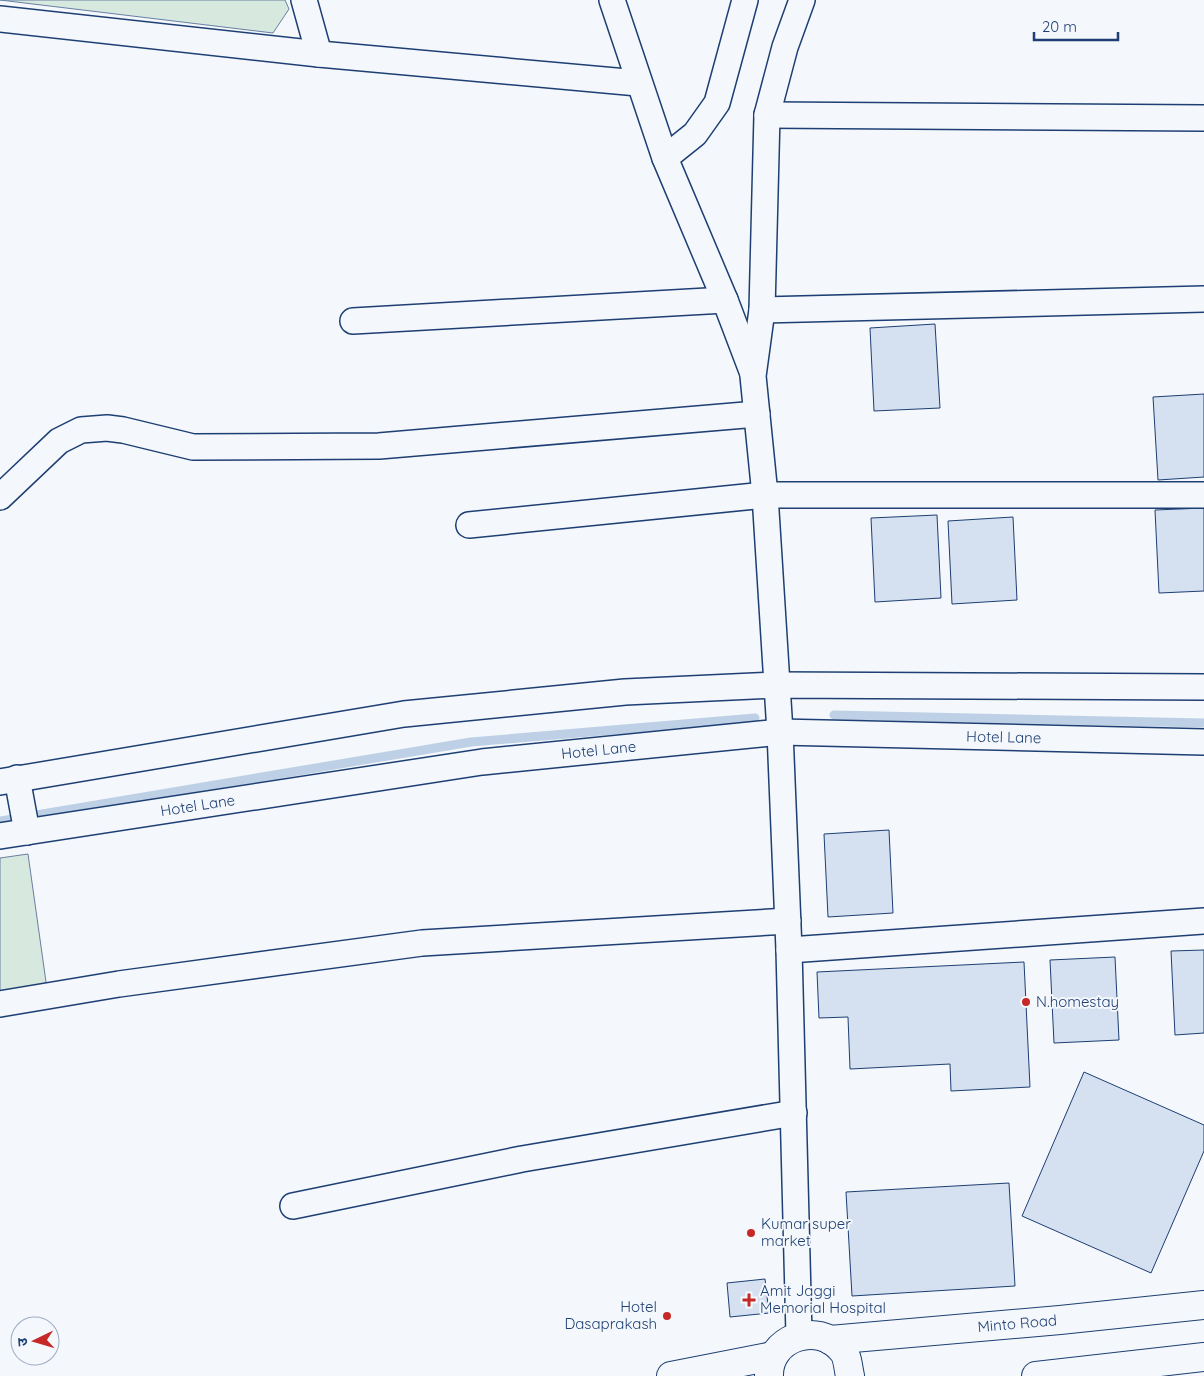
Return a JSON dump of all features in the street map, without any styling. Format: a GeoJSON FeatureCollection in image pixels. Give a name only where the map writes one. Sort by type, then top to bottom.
{"type":"FeatureCollection","features":[{"type":"Feature","properties":{"kind":"street"},"geometry":{"type":"LineString","coordinates":[[304,0],[320,54]]}},
{"type":"Feature","properties":{"kind":"street"},"geometry":{"type":"LineString","coordinates":[[612,0],[638,83],[665,158],[725,300],[753,376]]}},
{"type":"Feature","properties":{"kind":"street"},"geometry":{"type":"LineString","coordinates":[[665,158],[696,134],[714,108],[745,0]]}},
{"type":"Feature","properties":{"kind":"street"},"geometry":{"type":"LineString","coordinates":[[670,1376],[771,1366],[783,1343],[799,1335],[789,950],[780,732],[765,495],[753,376],[762,310],[767,116],[785,47],[802,0]]}},
{"type":"Feature","properties":{"kind":"street"},"geometry":{"type":"LineString","coordinates":[[0,19],[320,54],[638,83]]}},
{"type":"Feature","properties":{"kind":"street"},"geometry":{"type":"LineString","coordinates":[[767,116],[1204,118]]}},
{"type":"Feature","properties":{"kind":"street"},"geometry":{"type":"LineString","coordinates":[[762,310],[1204,299]]}},
{"type":"Feature","properties":{"kind":"street"},"geometry":{"type":"LineString","coordinates":[[353,320],[725,300]]}},
{"type":"Feature","properties":{"kind":"street"},"geometry":{"type":"LineString","coordinates":[[0,497],[59,441],[81,430],[107,428],[123,430],[193,447],[379,446],[757,414]]}},
{"type":"Feature","properties":{"kind":"street"},"geometry":{"type":"LineString","coordinates":[[470,525],[765,495],[1204,495]]}},
{"type":"Feature","properties":{"kind":"street"},"geometry":{"type":"LineString","coordinates":[[27,832],[8,780],[404,714],[625,692],[776,685],[1204,687]]}},
{"type":"Feature","properties":{"kind":"street","name":"Hotel Lane"},"geometry":{"type":"LineString","coordinates":[[0,836],[482,762],[780,732],[1204,742]]}},
{"type":"Feature","properties":{"kind":"street"},"geometry":{"type":"LineString","coordinates":[[0,1004],[119,984],[422,942],[788,920]]}},
{"type":"Feature","properties":{"kind":"street"},"geometry":{"type":"LineString","coordinates":[[789,950],[1204,921]]}},
{"type":"Feature","properties":{"kind":"street"},"geometry":{"type":"LineString","coordinates":[[293,1206],[522,1159],[794,1113]]}},
{"type":"Feature","properties":{"kind":"street","name":"Minto Road"},"geometry":{"type":"LineString","coordinates":[[799,1335],[814,1334],[830,1340],[1204,1305]]}},
{"type":"Feature","properties":{"kind":"street"},"geometry":{"type":"LineString","coordinates":[[830,1340],[843,1350],[850,1376]]}},
{"type":"Feature","properties":{"kind":"street"},"geometry":{"type":"LineString","coordinates":[[1036,1376],[1204,1357]]}},
{"type":"Feature","properties":{"kind":"shaded area"},"geometry":{"type":"Polygon","coordinates":[[[0,0],[285,0],[289,9],[273,33],[0,0]]]}},
{"type":"Feature","properties":{"kind":"shaded area"},"geometry":{"type":"Polygon","coordinates":[[[28,854],[47,989],[0,996],[0,858],[28,854]]]}},
{"type":"Feature","properties":{"kind":"building"},"geometry":{"type":"Polygon","coordinates":[[[935,324],[940,408],[874,411],[870,328],[935,324]]]}},
{"type":"Feature","properties":{"kind":"building"},"geometry":{"type":"Polygon","coordinates":[[[1204,394],[1204,477],[1158,480],[1153,397],[1204,394]]]}},
{"type":"Feature","properties":{"kind":"building"},"geometry":{"type":"Polygon","coordinates":[[[1204,508],[1204,591],[1159,593],[1155,510],[1204,508]]]}},
{"type":"Feature","properties":{"kind":"building"},"geometry":{"type":"Polygon","coordinates":[[[937,515],[941,598],[875,602],[871,518],[937,515]]]}},
{"type":"Feature","properties":{"kind":"building"},"geometry":{"type":"Polygon","coordinates":[[[1013,517],[1017,600],[952,604],[948,521],[1013,517]]]}},
{"type":"Feature","properties":{"kind":"building"},"geometry":{"type":"Polygon","coordinates":[[[889,830],[893,913],[828,917],[824,834],[889,830]]]}},
{"type":"Feature","properties":{"kind":"building"},"geometry":{"type":"Polygon","coordinates":[[[1204,950],[1204,1033],[1175,1035],[1171,951],[1204,950]]]}},
{"type":"Feature","properties":{"kind":"building"},"geometry":{"type":"Polygon","coordinates":[[[1115,957],[1119,1040],[1054,1043],[1050,960],[1115,957]]]}},
{"type":"Feature","properties":{"kind":"building"},"geometry":{"type":"Polygon","coordinates":[[[1024,962],[1030,1087],[951,1091],[950,1064],[850,1069],[848,1017],[819,1018],[817,972],[1024,962]]]}},
{"type":"Feature","properties":{"kind":"building"},"geometry":{"type":"Polygon","coordinates":[[[1084,1072],[1204,1125],[1204,1151],[1151,1273],[1022,1216],[1084,1072]]]}},
{"type":"Feature","properties":{"kind":"building"},"geometry":{"type":"Polygon","coordinates":[[[1009,1183],[1015,1286],[852,1296],[846,1192],[1009,1183]]]}},
{"type":"Feature","properties":{"kind":"building"},"geometry":{"type":"Polygon","coordinates":[[[765,1279],[769,1313],[730,1317],[727,1283],[765,1279]]]}},
{"type":"Feature","properties":{"kind":"waterway"},"geometry":{"type":"LineString","coordinates":[[834,715],[1204,723]]}},
{"type":"Feature","properties":{"kind":"waterway"},"geometry":{"type":"LineString","coordinates":[[0,821],[471,742],[755,718]]}},
{"type":"Feature","properties":{"kind":"place","name":"N.homestay"},"geometry":{"type":"Point","coordinates":[1026,1002]}},
{"type":"Feature","properties":{"kind":"place","name":"Kumar super market"},"geometry":{"type":"Point","coordinates":[751,1233]}},
{"type":"Feature","properties":{"kind":"place","name":"Amit Jaggi Memorial Hospital"},"geometry":{"type":"Point","coordinates":[749,1300]}},
{"type":"Feature","properties":{"kind":"place","name":"Hotel Dasaprakash"},"geometry":{"type":"Point","coordinates":[667,1316]}}]}
